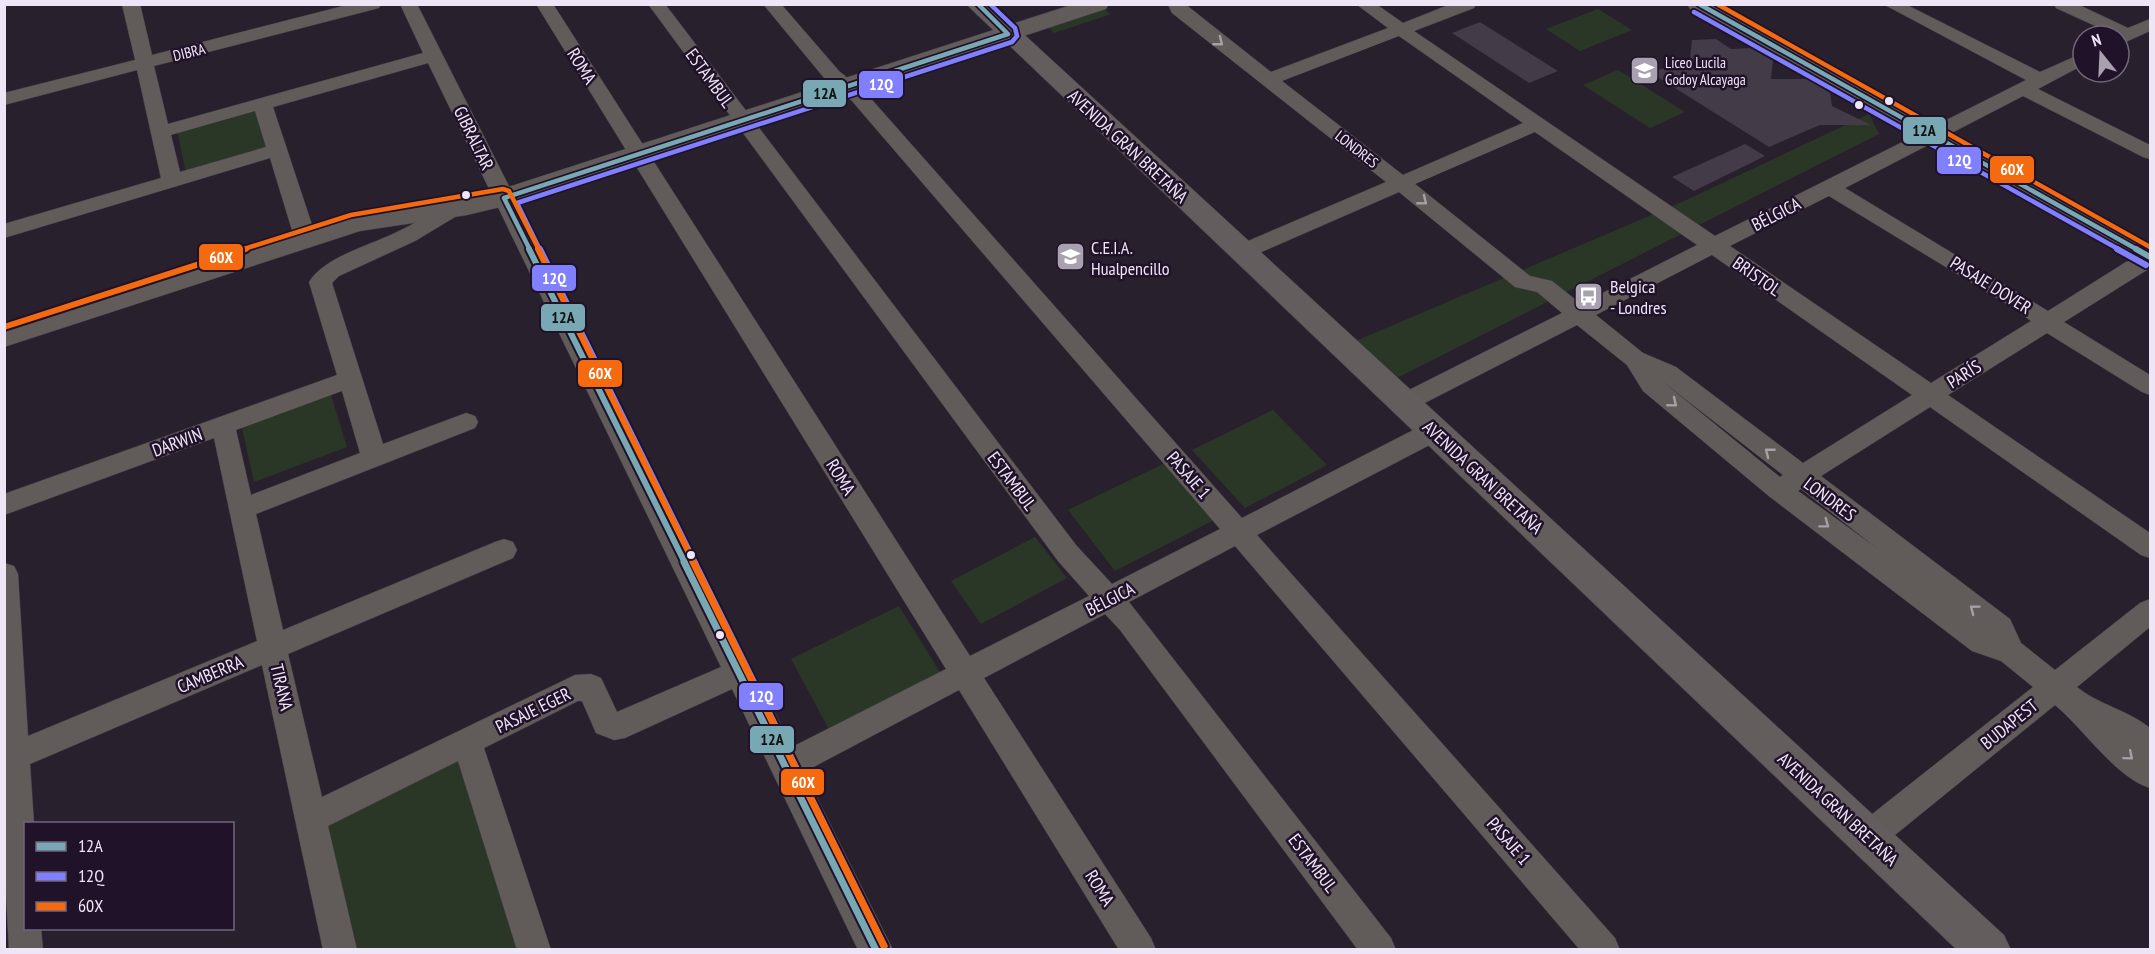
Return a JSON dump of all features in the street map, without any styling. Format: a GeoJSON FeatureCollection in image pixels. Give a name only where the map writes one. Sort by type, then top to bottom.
{"type":"FeatureCollection","features":[{"type":"Feature","properties":{"kind":"main road","name":"AVENIDA GRAN BRETAÑA"},"geometry":{"type":"LineString","coordinates":[[977,4],[1989,950]]}},
{"type":"Feature","properties":{"kind":"street"},"geometry":{"type":"LineString","coordinates":[[131,4],[172,181]]}},
{"type":"Feature","properties":{"kind":"street","name":"DIBRA"},"geometry":{"type":"LineString","coordinates":[[4,99],[373,4]]}},
{"type":"Feature","properties":{"kind":"street","name":"GIBRALTAR"},"geometry":{"type":"LineString","coordinates":[[408,4],[876,950]]}},
{"type":"Feature","properties":{"kind":"street","name":"ROMA"},"geometry":{"type":"LineString","coordinates":[[544,4],[1139,950]]}},
{"type":"Feature","properties":{"kind":"street","name":"ESTAMBUL"},"geometry":{"type":"LineString","coordinates":[[656,4],[1060,545],[1130,622],[1379,950]]}},
{"type":"Feature","properties":{"kind":"street","name":"PASAJE 1"},"geometry":{"type":"LineString","coordinates":[[771,4],[832,75],[859,97],[1603,950]]}},
{"type":"Feature","properties":{"kind":"street"},"geometry":{"type":"LineString","coordinates":[[4,337],[377,218],[453,209],[504,198],[1098,4]]}},
{"type":"Feature","properties":{"kind":"street","name":"LONDRES"},"geometry":{"type":"LineString","coordinates":[[1176,4],[1178,9],[1276,77],[1409,180],[1523,282],[1544,286],[1579,314],[1635,359],[1651,385],[1790,483],[1982,642],[2011,652],[2080,706],[2105,736],[2151,774]]}},
{"type":"Feature","properties":{"kind":"street","name":"LONDRES"},"geometry":{"type":"LineString","coordinates":[[1195,4],[1276,77]]}},
{"type":"Feature","properties":{"kind":"street","name":"BRISTOL"},"geometry":{"type":"LineString","coordinates":[[1364,4],[2151,547]]}},
{"type":"Feature","properties":{"kind":"street"},"geometry":{"type":"LineString","coordinates":[[1276,77],[1468,4]]}},
{"type":"Feature","properties":{"kind":"street"},"geometry":{"type":"LineString","coordinates":[[1698,4],[2151,258]]}},
{"type":"Feature","properties":{"kind":"street"},"geometry":{"type":"LineString","coordinates":[[1891,4],[2151,153]]}},
{"type":"Feature","properties":{"kind":"street"},"geometry":{"type":"LineString","coordinates":[[2062,4],[2098,24]]}},
{"type":"Feature","properties":{"kind":"street"},"geometry":{"type":"LineString","coordinates":[[2131,34],[2151,24]]}},
{"type":"Feature","properties":{"kind":"street"},"geometry":{"type":"LineString","coordinates":[[160,132],[433,56]]}},
{"type":"Feature","properties":{"kind":"street","name":"BÉLGICA"},"geometry":{"type":"LineString","coordinates":[[1404,403],[2071,64]]}},
{"type":"Feature","properties":{"kind":"street"},"geometry":{"type":"LineString","coordinates":[[262,103],[306,240]]}},
{"type":"Feature","properties":{"kind":"street"},"geometry":{"type":"LineString","coordinates":[[1242,252],[1537,124]]}},
{"type":"Feature","properties":{"kind":"street"},"geometry":{"type":"LineString","coordinates":[[4,231],[277,150]]}},
{"type":"Feature","properties":{"kind":"street","name":"PASAJE DOVER"},"geometry":{"type":"LineString","coordinates":[[1829,187],[2018,301],[2151,386]]}},
{"type":"Feature","properties":{"kind":"street"},"geometry":{"type":"LineString","coordinates":[[374,457],[320,286],[323,277],[331,271],[408,236],[453,209]]}},
{"type":"Feature","properties":{"kind":"street","name":"PARÍS"},"geometry":{"type":"LineString","coordinates":[[1790,483],[2151,258]]}},
{"type":"Feature","properties":{"kind":"street","name":"DARWIN"},"geometry":{"type":"LineString","coordinates":[[4,505],[350,379]]}},
{"type":"Feature","properties":{"kind":"street"},"geometry":{"type":"LineString","coordinates":[[242,509],[466,422]]}},
{"type":"Feature","properties":{"kind":"street","name":"TIRANA"},"geometry":{"type":"LineString","coordinates":[[223,425],[340,950]]}},
{"type":"Feature","properties":{"kind":"street","name":"BÉLGICA"},"geometry":{"type":"LineString","coordinates":[[785,766],[1434,431]]}},
{"type":"Feature","properties":{"kind":"street","name":"CAMBERRA"},"geometry":{"type":"LineString","coordinates":[[15,756],[504,550]]}},
{"type":"Feature","properties":{"kind":"street"},"geometry":{"type":"LineString","coordinates":[[4,574],[24,915]]}},
{"type":"Feature","properties":{"kind":"street","name":"BUDAPEST"},"geometry":{"type":"LineString","coordinates":[[1868,837],[2151,611]]}},
{"type":"Feature","properties":{"kind":"street","name":"PASAJE EGER"},"geometry":{"type":"LineString","coordinates":[[312,818],[574,688],[591,687],[607,723],[614,726],[625,724],[739,672]]}},
{"type":"Feature","properties":{"kind":"street","name":"LONDRES"},"geometry":{"type":"LineString","coordinates":[[2080,706],[2126,726],[2151,746]]}},
{"type":"Feature","properties":{"kind":"street"},"geometry":{"type":"LineString","coordinates":[[467,742],[534,950]]}},
{"type":"Feature","properties":{"kind":"street"},"geometry":{"type":"LineString","coordinates":[[25,930],[26,950]]}},
{"type":"Feature","properties":{"kind":"green space"},"geometry":{"type":"Polygon","coordinates":[[[1598,9],[1632,30],[1580,51],[1546,29],[1598,9]]]}},
{"type":"Feature","properties":{"kind":"green space"},"geometry":{"type":"Polygon","coordinates":[[[1105,10],[1111,14],[1054,33],[1049,28],[1105,10]]]}},
{"type":"Feature","properties":{"kind":"green space"},"geometry":{"type":"Polygon","coordinates":[[[1618,70],[1685,112],[1650,128],[1583,85],[1618,70]]]}},
{"type":"Feature","properties":{"kind":"green space"},"geometry":{"type":"Polygon","coordinates":[[[256,108],[267,150],[186,173],[177,130],[256,108]]]}},
{"type":"Feature","properties":{"kind":"green space"},"geometry":{"type":"Polygon","coordinates":[[[1869,114],[1879,134],[1391,381],[1351,343],[1682,202],[1869,114]]]}},
{"type":"Feature","properties":{"kind":"green space"},"geometry":{"type":"Polygon","coordinates":[[[330,392],[347,447],[254,482],[241,424],[330,392]]]}},
{"type":"Feature","properties":{"kind":"green space"},"geometry":{"type":"Polygon","coordinates":[[[1273,410],[1327,465],[1245,508],[1192,450],[1273,410]]]}},
{"type":"Feature","properties":{"kind":"green space"},"geometry":{"type":"Polygon","coordinates":[[[1165,463],[1214,520],[1115,571],[1068,510],[1165,463]]]}},
{"type":"Feature","properties":{"kind":"green space"},"geometry":{"type":"Polygon","coordinates":[[[1035,537],[1067,578],[981,624],[951,581],[1035,537]]]}},
{"type":"Feature","properties":{"kind":"green space"},"geometry":{"type":"Polygon","coordinates":[[[899,606],[943,677],[832,735],[791,659],[899,606]]]}},
{"type":"Feature","properties":{"kind":"green space"},"geometry":{"type":"Polygon","coordinates":[[[463,757],[521,949],[355,949],[327,821],[463,757]]]}},
{"type":"Feature","properties":{"kind":"building"},"geometry":{"type":"Polygon","coordinates":[[[1480,22],[1558,71],[1529,83],[1452,33],[1480,22]]]}},
{"type":"Feature","properties":{"kind":"building"},"geometry":{"type":"Polygon","coordinates":[[[1716,39],[1731,49],[1752,48],[1773,60],[1771,79],[1807,79],[1830,93],[1832,106],[1871,125],[1820,125],[1769,147],[1651,73],[1690,58],[1692,40],[1716,39]]]}},
{"type":"Feature","properties":{"kind":"building"},"geometry":{"type":"Polygon","coordinates":[[[1745,144],[1765,156],[1694,191],[1672,177],[1745,144]]]}},
{"type":"Feature","properties":{"kind":"transit line","name":"12A"},"geometry":{"type":"LineString","coordinates":[[876,950],[504,198],[1008,34],[978,4]]}},
{"type":"Feature","properties":{"kind":"transit line","name":"12Q"},"geometry":{"type":"LineString","coordinates":[[884,946],[517,203],[1012,42],[1017,36],[1015,28],[990,4]]}},
{"type":"Feature","properties":{"kind":"transit line","name":"12A"},"geometry":{"type":"LineString","coordinates":[[1699,4],[2150,257]]}},
{"type":"Feature","properties":{"kind":"transit line","name":"60X"},"geometry":{"type":"LineString","coordinates":[[1717,4],[2150,247]]}},
{"type":"Feature","properties":{"kind":"transit line","name":"12Q"},"geometry":{"type":"LineString","coordinates":[[1694,12],[2146,265]]}},
{"type":"Feature","properties":{"kind":"transit line","name":"60X"},"geometry":{"type":"LineString","coordinates":[[4,327],[351,215],[503,189],[509,191],[884,946]]}},
{"type":"Feature","properties":{"kind":"place","name":"Liceo Lucila Godoy Alcayaga"},"geometry":{"type":"Point","coordinates":[1644,71]}},
{"type":"Feature","properties":{"kind":"place","name":"C.E.I.A. Hualpencillo"},"geometry":{"type":"Point","coordinates":[1070,257]}},
{"type":"Feature","properties":{"kind":"place","name":"Belgica - Londres"},"geometry":{"type":"Point","coordinates":[1589,296]}}]}
